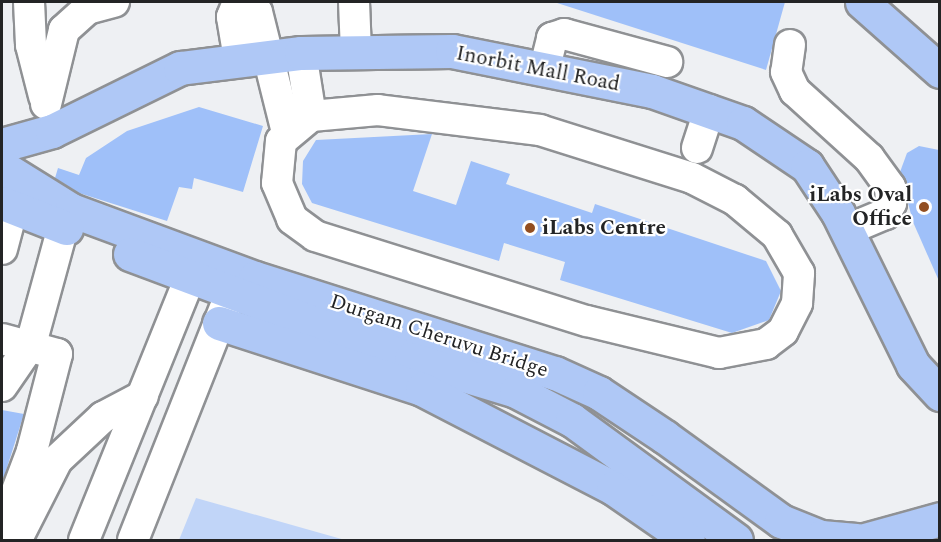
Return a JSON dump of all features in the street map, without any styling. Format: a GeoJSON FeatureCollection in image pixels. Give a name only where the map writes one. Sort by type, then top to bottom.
{"type":"FeatureCollection","features":[{"type":"Feature","properties":{"kind":"main road"},"geometry":{"type":"LineString","coordinates":[[862,2],[939,70]]}},
{"type":"Feature","properties":{"kind":"main road","name":"Inorbit Mall Road"},"geometry":{"type":"LineString","coordinates":[[2,145],[49,117],[180,68],[253,57],[301,53],[452,51],[545,67],[709,110],[774,140],[807,166],[847,230],[913,365],[939,394]]}},
{"type":"Feature","properties":{"kind":"main road","name":"Durgam Cheruvu Bridge"},"geometry":{"type":"LineString","coordinates":[[2,167],[71,210],[255,278],[555,373],[599,393],[665,436],[781,521],[821,537],[856,540]]}},
{"type":"Feature","properties":{"kind":"main road"},"geometry":{"type":"LineString","coordinates":[[7,205],[63,227]]}},
{"type":"Feature","properties":{"kind":"main road","name":"Durgam Cheruvu Bridge"},"geometry":{"type":"LineString","coordinates":[[63,227],[190,278],[225,309],[516,392],[572,420],[736,540]]}},
{"type":"Feature","properties":{"kind":"main road"},"geometry":{"type":"LineString","coordinates":[[225,309],[422,390],[613,488],[688,540]]}},
{"type":"Feature","properties":{"kind":"main road"},"geometry":{"type":"LineString","coordinates":[[865,540],[934,523]]}},
{"type":"Feature","properties":{"kind":"street"},"geometry":{"type":"LineString","coordinates":[[29,2],[31,45],[49,117]]}},
{"type":"Feature","properties":{"kind":"street"},"geometry":{"type":"LineString","coordinates":[[49,117],[60,39],[87,9],[114,2]]}},
{"type":"Feature","properties":{"kind":"street"},"geometry":{"type":"LineString","coordinates":[[238,2],[232,17],[253,57],[299,124]]}},
{"type":"Feature","properties":{"kind":"street"},"geometry":{"type":"LineString","coordinates":[[248,2],[257,12],[253,57]]}},
{"type":"Feature","properties":{"kind":"street"},"geometry":{"type":"LineString","coordinates":[[354,2],[356,51]]}},
{"type":"Feature","properties":{"kind":"street"},"geometry":{"type":"LineString","coordinates":[[545,67],[552,38],[564,34],[667,62]]}},
{"type":"Feature","properties":{"kind":"street"},"geometry":{"type":"LineString","coordinates":[[790,45],[786,72],[795,91],[869,158],[890,187],[891,203],[885,214],[847,230]]}},
{"type":"Feature","properties":{"kind":"street"},"geometry":{"type":"LineString","coordinates":[[299,124],[378,110],[540,130],[692,178],[735,201],[777,235],[799,273],[797,303],[783,331],[766,344],[719,353],[587,321],[315,236],[282,202],[277,183],[299,124],[301,53]]}},
{"type":"Feature","properties":{"kind":"street"},"geometry":{"type":"LineString","coordinates":[[697,148],[709,110]]}},
{"type":"Feature","properties":{"kind":"street"},"geometry":{"type":"LineString","coordinates":[[2,249],[7,205]]}},
{"type":"Feature","properties":{"kind":"street"},"geometry":{"type":"LineString","coordinates":[[2,386],[27,345],[63,227]]}},
{"type":"Feature","properties":{"kind":"street"},"geometry":{"type":"LineString","coordinates":[[84,540],[190,278]]}},
{"type":"Feature","properties":{"kind":"street"},"geometry":{"type":"LineString","coordinates":[[133,540],[225,309]]}},
{"type":"Feature","properties":{"kind":"street"},"geometry":{"type":"LineString","coordinates":[[16,540],[45,456],[27,345]]}},
{"type":"Feature","properties":{"kind":"street"},"geometry":{"type":"LineString","coordinates":[[2,530],[45,456],[103,417],[143,396]]}},
{"type":"Feature","properties":{"kind":"shaded area"},"geometry":{"type":"Polygon","coordinates":[[[196,498],[345,540],[179,540],[196,498]]]}},
{"type":"Feature","properties":{"kind":"building"},"geometry":{"type":"Polygon","coordinates":[[[554,2],[785,2],[766,70],[554,2]]]}},
{"type":"Feature","properties":{"kind":"building"},"geometry":{"type":"Polygon","coordinates":[[[199,107],[263,126],[243,192],[194,178],[192,189],[179,187],[167,221],[79,193],[55,178],[58,168],[79,175],[86,158],[127,131],[199,107]]]}},
{"type":"Feature","properties":{"kind":"building","name":"iLabs Centre"},"geometry":{"type":"Polygon","coordinates":[[[432,134],[413,191],[456,205],[471,161],[510,174],[506,184],[592,213],[595,204],[766,261],[781,291],[769,320],[732,333],[560,280],[565,262],[504,243],[499,261],[312,203],[302,184],[303,161],[316,140],[432,134]]]}},
{"type":"Feature","properties":{"kind":"building","name":"iLabs Oval Office"},"geometry":{"type":"Polygon","coordinates":[[[919,146],[939,150],[939,281],[913,222],[900,172],[907,153],[919,146]]]}},
{"type":"Feature","properties":{"kind":"building"},"geometry":{"type":"Polygon","coordinates":[[[2,410],[24,414],[4,477],[2,477],[2,410]]]}},
{"type":"Feature","properties":{"kind":"place","name":"iLabs Oval Office"},"geometry":{"type":"Point","coordinates":[924,207]}},
{"type":"Feature","properties":{"kind":"place","name":"iLabs Centre"},"geometry":{"type":"Point","coordinates":[530,228]}}]}
